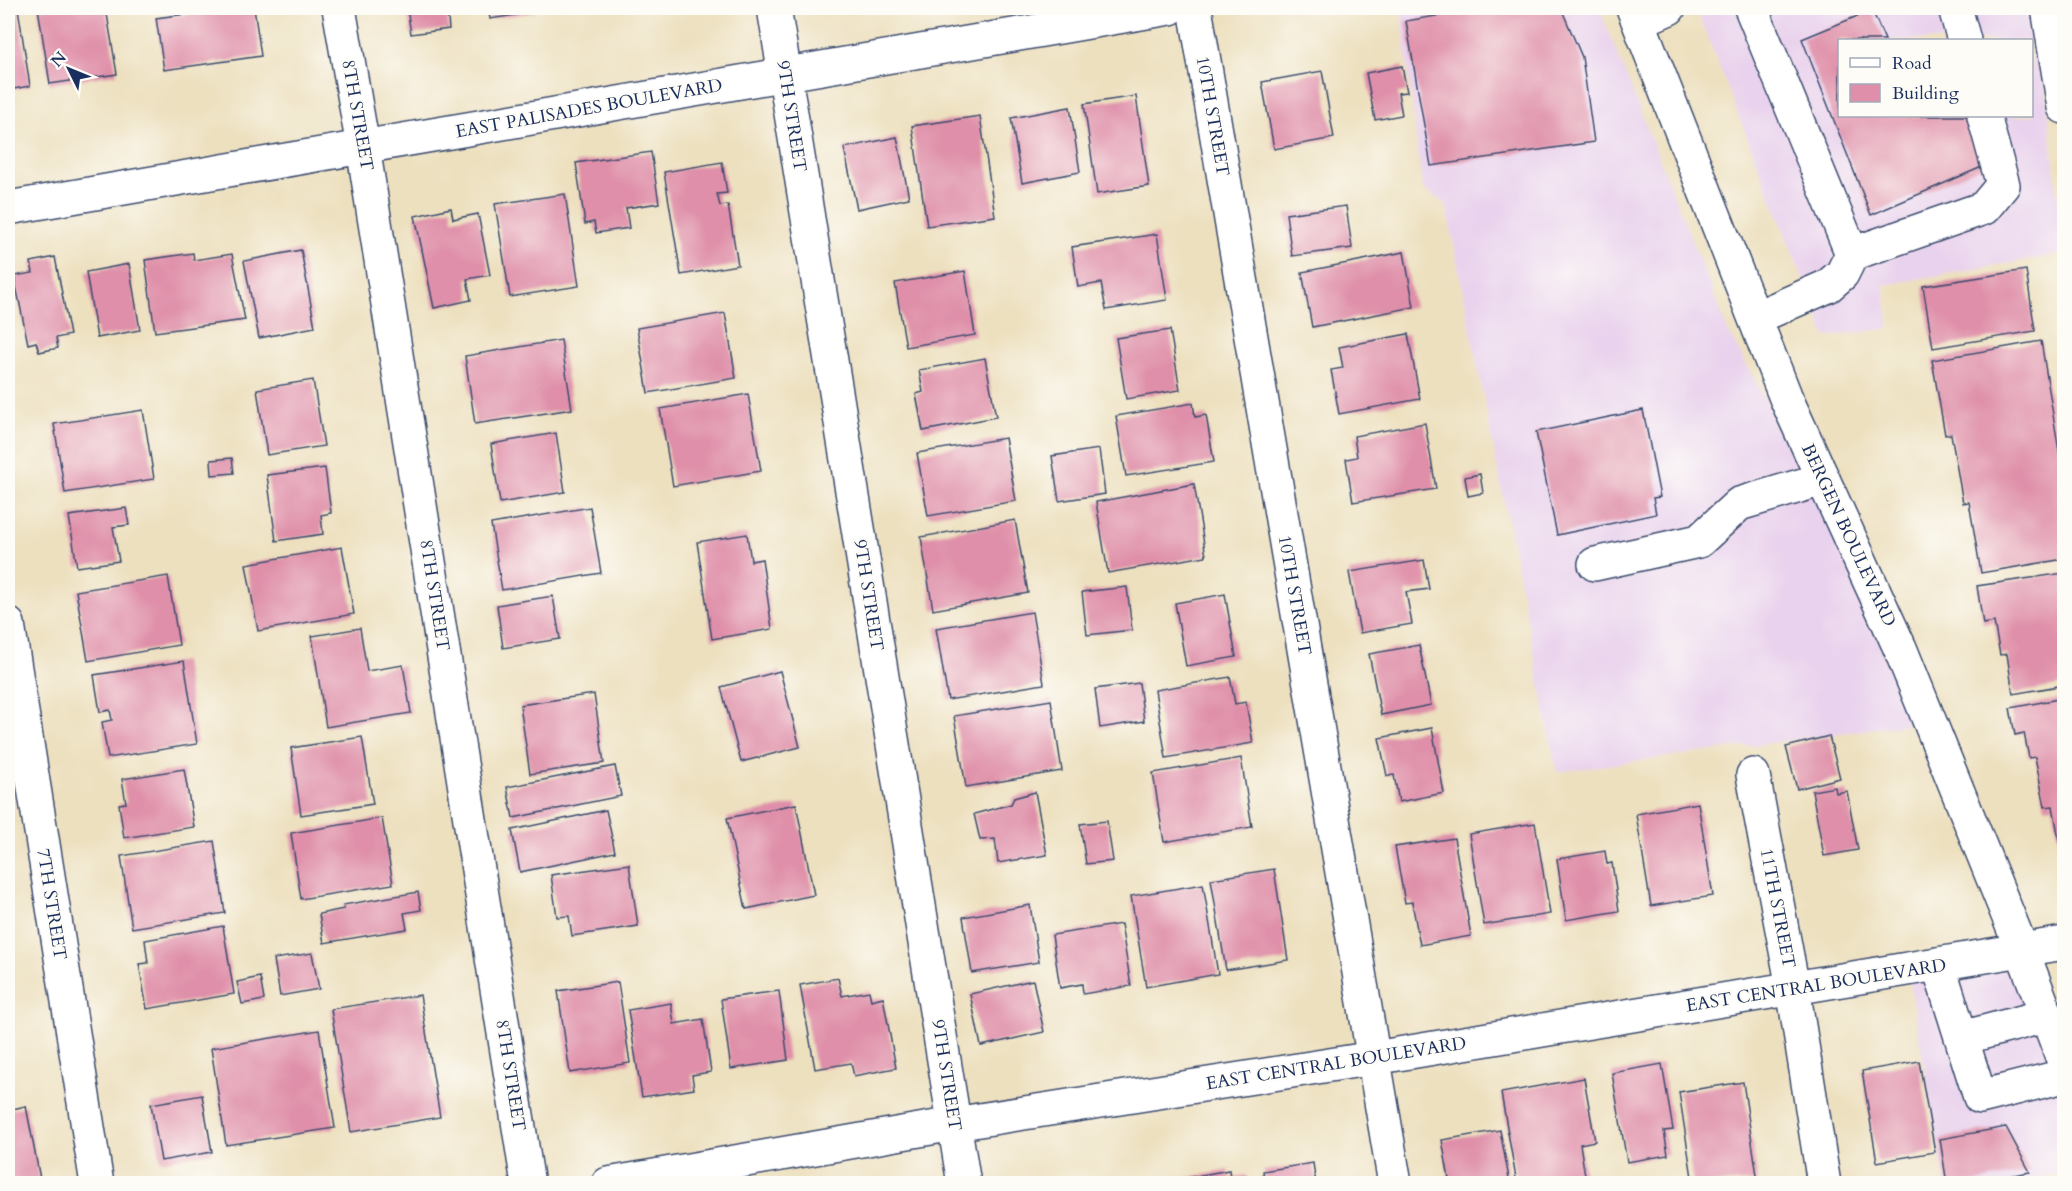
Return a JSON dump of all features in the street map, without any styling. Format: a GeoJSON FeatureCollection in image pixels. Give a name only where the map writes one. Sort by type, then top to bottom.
{"type":"FeatureCollection","features":[{"type":"Feature","properties":{"kind":"street","name":"8TH STREET"},"geometry":{"type":"LineString","coordinates":[[339,8],[528,1184]]}},
{"type":"Feature","properties":{"kind":"street","name":"9TH STREET"},"geometry":{"type":"LineString","coordinates":[[774,8],[964,1184]]}},
{"type":"Feature","properties":{"kind":"street","name":"EAST PALISADES BOULEVARD"},"geometry":{"type":"LineString","coordinates":[[8,208],[1170,8]]}},
{"type":"Feature","properties":{"kind":"street","name":"10TH STREET"},"geometry":{"type":"LineString","coordinates":[[1195,8],[1395,1184]]}},
{"type":"Feature","properties":{"kind":"street"},"geometry":{"type":"LineString","coordinates":[[1636,14],[1669,8]]}},
{"type":"Feature","properties":{"kind":"street"},"geometry":{"type":"LineString","coordinates":[[1751,8],[1852,254]]}},
{"type":"Feature","properties":{"kind":"street"},"geometry":{"type":"LineString","coordinates":[[1955,8],[1964,39]]}},
{"type":"Feature","properties":{"kind":"street"},"geometry":{"type":"LineString","coordinates":[[2048,8],[2064,107]]}},
{"type":"Feature","properties":{"kind":"street","name":"BERGEN BOULEVARD"},"geometry":{"type":"LineString","coordinates":[[1636,14],[1786,398],[1900,648],[2022,950],[2064,1062]]}},
{"type":"Feature","properties":{"kind":"street"},"geometry":{"type":"LineString","coordinates":[[1755,318],[1828,286],[1842,274],[1852,254],[1984,208],[2002,186],[1984,117]]}},
{"type":"Feature","properties":{"kind":"street"},"geometry":{"type":"LineString","coordinates":[[1595,564],[1699,541],[1739,504],[1823,479]]}},
{"type":"Feature","properties":{"kind":"street","name":"7TH STREET"},"geometry":{"type":"LineString","coordinates":[[8,624],[97,1184]]}},
{"type":"Feature","properties":{"kind":"street","name":"11TH STREET"},"geometry":{"type":"LineString","coordinates":[[1753,774],[1793,988],[1824,1184]]}},
{"type":"Feature","properties":{"kind":"street","name":"EAST CENTRAL BOULEVARD"},"geometry":{"type":"LineString","coordinates":[[608,1184],[954,1124],[1374,1058],[2064,943]]}},
{"type":"Feature","properties":{"kind":"street"},"geometry":{"type":"LineString","coordinates":[[1938,964],[1980,1097],[2064,1076]]}},
{"type":"Feature","properties":{"kind":"street"},"geometry":{"type":"LineString","coordinates":[[1962,1038],[2045,1016]]}},
{"type":"Feature","properties":{"kind":"shaded area"},"geometry":{"type":"Polygon","coordinates":[[[1401,8],[1599,8],[1727,329],[1900,648],[1930,721],[1557,772],[1446,204],[1422,188],[1401,8]]]}},
{"type":"Feature","properties":{"kind":"shaded area"},"geometry":{"type":"Polygon","coordinates":[[[1696,8],[2038,8],[2063,254],[1883,285],[1890,328],[1826,337],[1696,8]]]}},
{"type":"Feature","properties":{"kind":"shaded area"},"geometry":{"type":"Polygon","coordinates":[[[2022,950],[2064,1062],[2064,1172],[2019,1183],[1945,1183],[1907,970],[2022,950]]]}},
{"type":"Feature","properties":{"kind":"building"},"geometry":{"type":"Polygon","coordinates":[[[8,8],[18,8],[30,86],[8,90],[8,8]]]}},
{"type":"Feature","properties":{"kind":"building"},"geometry":{"type":"Polygon","coordinates":[[[38,8],[106,8],[117,74],[50,84],[38,8]]]}},
{"type":"Feature","properties":{"kind":"building"},"geometry":{"type":"Polygon","coordinates":[[[232,8],[254,8],[261,56],[164,70],[156,18],[232,8]]]}},
{"type":"Feature","properties":{"kind":"building"},"geometry":{"type":"Polygon","coordinates":[[[407,8],[447,8],[449,29],[411,34],[407,8]]]}},
{"type":"Feature","properties":{"kind":"building"},"geometry":{"type":"Polygon","coordinates":[[[488,8],[534,8],[535,12],[490,19],[488,8]]]}},
{"type":"Feature","properties":{"kind":"building"},"geometry":{"type":"Polygon","coordinates":[[[1483,8],[1561,8],[1582,57],[1594,142],[1431,166],[1406,21],[1483,8]]]}},
{"type":"Feature","properties":{"kind":"building"},"geometry":{"type":"Polygon","coordinates":[[[1872,10],[1885,39],[1838,39],[1838,117],[1972,117],[1991,163],[1871,215],[1802,39],[1872,10]]]}},
{"type":"Feature","properties":{"kind":"building"},"geometry":{"type":"Polygon","coordinates":[[[1402,66],[1407,92],[1398,93],[1402,115],[1375,120],[1366,73],[1402,66]]]}},
{"type":"Feature","properties":{"kind":"building"},"geometry":{"type":"Polygon","coordinates":[[[1322,71],[1334,138],[1274,149],[1262,82],[1322,71]]]}},
{"type":"Feature","properties":{"kind":"building"},"geometry":{"type":"Polygon","coordinates":[[[1136,96],[1149,186],[1097,194],[1084,104],[1136,96]]]}},
{"type":"Feature","properties":{"kind":"building"},"geometry":{"type":"Polygon","coordinates":[[[1070,107],[1080,172],[1022,183],[1011,118],[1070,107]]]}},
{"type":"Feature","properties":{"kind":"building"},"geometry":{"type":"Polygon","coordinates":[[[980,116],[995,216],[927,226],[912,126],[980,116]]]}},
{"type":"Feature","properties":{"kind":"building"},"geometry":{"type":"Polygon","coordinates":[[[897,137],[909,198],[857,209],[844,148],[897,137]]]}},
{"type":"Feature","properties":{"kind":"building"},"geometry":{"type":"Polygon","coordinates":[[[651,152],[659,203],[626,208],[629,228],[596,233],[594,222],[585,224],[576,163],[651,152]]]}},
{"type":"Feature","properties":{"kind":"building"},"geometry":{"type":"Polygon","coordinates":[[[722,162],[727,193],[717,194],[720,206],[728,205],[738,265],[681,275],[664,172],[722,162]]]}},
{"type":"Feature","properties":{"kind":"building"},"geometry":{"type":"Polygon","coordinates":[[[565,194],[579,286],[510,297],[495,204],[565,194]]]}},
{"type":"Feature","properties":{"kind":"building"},"geometry":{"type":"Polygon","coordinates":[[[1346,206],[1352,248],[1292,256],[1286,214],[1346,206]]]}},
{"type":"Feature","properties":{"kind":"building"},"geometry":{"type":"Polygon","coordinates":[[[451,208],[453,219],[478,214],[490,275],[467,279],[471,300],[434,308],[415,216],[451,208]]]}},
{"type":"Feature","properties":{"kind":"building"},"geometry":{"type":"Polygon","coordinates":[[[1157,234],[1167,300],[1106,310],[1101,283],[1078,287],[1072,247],[1157,234]]]}},
{"type":"Feature","properties":{"kind":"building"},"geometry":{"type":"Polygon","coordinates":[[[301,250],[315,327],[259,338],[244,261],[301,250]]]}},
{"type":"Feature","properties":{"kind":"building"},"geometry":{"type":"Polygon","coordinates":[[[1404,252],[1414,307],[1312,327],[1302,272],[1404,252]]]}},
{"type":"Feature","properties":{"kind":"building"},"geometry":{"type":"Polygon","coordinates":[[[193,253],[194,260],[232,254],[245,320],[155,332],[145,260],[193,253]]]}},
{"type":"Feature","properties":{"kind":"building"},"geometry":{"type":"Polygon","coordinates":[[[55,257],[70,335],[56,338],[58,348],[39,352],[36,342],[28,344],[14,276],[33,273],[31,262],[55,257]]]}},
{"type":"Feature","properties":{"kind":"building"},"geometry":{"type":"Polygon","coordinates":[[[129,264],[140,330],[97,338],[86,272],[129,264]]]}},
{"type":"Feature","properties":{"kind":"building"},"geometry":{"type":"Polygon","coordinates":[[[2026,270],[2035,331],[1933,348],[1923,286],[2026,270]]]}},
{"type":"Feature","properties":{"kind":"building"},"geometry":{"type":"Polygon","coordinates":[[[965,271],[975,335],[906,347],[895,283],[965,271]]]}},
{"type":"Feature","properties":{"kind":"building"},"geometry":{"type":"Polygon","coordinates":[[[725,313],[736,378],[648,393],[637,328],[725,313]]]}},
{"type":"Feature","properties":{"kind":"building"},"geometry":{"type":"Polygon","coordinates":[[[1170,330],[1180,390],[1126,399],[1116,338],[1170,330]]]}},
{"type":"Feature","properties":{"kind":"building"},"geometry":{"type":"Polygon","coordinates":[[[1408,334],[1420,399],[1339,414],[1331,370],[1343,368],[1339,347],[1408,334]]]}},
{"type":"Feature","properties":{"kind":"building"},"geometry":{"type":"Polygon","coordinates":[[[561,340],[572,409],[475,424],[465,356],[561,340]]]}},
{"type":"Feature","properties":{"kind":"building"},"geometry":{"type":"Polygon","coordinates":[[[2041,341],[2064,482],[2064,559],[1981,573],[1969,502],[1963,503],[1951,434],[1945,435],[1932,360],[2041,341]]]}},
{"type":"Feature","properties":{"kind":"building"},"geometry":{"type":"Polygon","coordinates":[[[985,358],[996,417],[923,431],[916,394],[923,392],[919,370],[985,358]]]}},
{"type":"Feature","properties":{"kind":"building"},"geometry":{"type":"Polygon","coordinates":[[[313,380],[324,446],[267,455],[257,389],[313,380]]]}},
{"type":"Feature","properties":{"kind":"building"},"geometry":{"type":"Polygon","coordinates":[[[748,394],[761,471],[673,486],[660,409],[748,394]]]}},
{"type":"Feature","properties":{"kind":"building"},"geometry":{"type":"Polygon","coordinates":[[[1193,403],[1195,417],[1206,415],[1214,462],[1126,476],[1116,416],[1193,403]]]}},
{"type":"Feature","properties":{"kind":"building"},"geometry":{"type":"Polygon","coordinates":[[[143,410],[154,479],[65,493],[54,424],[143,410]]]}},
{"type":"Feature","properties":{"kind":"building"},"geometry":{"type":"Polygon","coordinates":[[[1643,410],[1660,497],[1653,498],[1656,514],[1557,535],[1536,432],[1643,410]]]}},
{"type":"Feature","properties":{"kind":"building"},"geometry":{"type":"Polygon","coordinates":[[[1425,423],[1436,489],[1353,502],[1346,459],[1357,457],[1354,436],[1425,423]]]}},
{"type":"Feature","properties":{"kind":"building"},"geometry":{"type":"Polygon","coordinates":[[[556,433],[565,492],[500,503],[491,444],[556,433]]]}},
{"type":"Feature","properties":{"kind":"building"},"geometry":{"type":"Polygon","coordinates":[[[1005,438],[1016,501],[928,516],[917,453],[1005,438]]]}},
{"type":"Feature","properties":{"kind":"building"},"geometry":{"type":"Polygon","coordinates":[[[1099,449],[1105,494],[1059,501],[1052,456],[1099,449]]]}},
{"type":"Feature","properties":{"kind":"building"},"geometry":{"type":"Polygon","coordinates":[[[232,458],[234,473],[212,475],[211,460],[232,458]]]}},
{"type":"Feature","properties":{"kind":"building"},"geometry":{"type":"Polygon","coordinates":[[[325,468],[331,513],[321,515],[323,534],[276,541],[267,475],[325,468]]]}},
{"type":"Feature","properties":{"kind":"building"},"geometry":{"type":"Polygon","coordinates":[[[1480,474],[1483,493],[1468,496],[1465,477],[1480,474]]]}},
{"type":"Feature","properties":{"kind":"building"},"geometry":{"type":"Polygon","coordinates":[[[1194,484],[1206,556],[1108,573],[1096,502],[1194,484]]]}},
{"type":"Feature","properties":{"kind":"building"},"geometry":{"type":"Polygon","coordinates":[[[590,507],[601,573],[502,590],[491,524],[590,507]]]}},
{"type":"Feature","properties":{"kind":"building"},"geometry":{"type":"Polygon","coordinates":[[[126,508],[129,525],[113,527],[119,561],[77,567],[69,516],[126,508]]]}},
{"type":"Feature","properties":{"kind":"building"},"geometry":{"type":"Polygon","coordinates":[[[1015,520],[1028,593],[933,610],[921,537],[1015,520]]]}},
{"type":"Feature","properties":{"kind":"building"},"geometry":{"type":"Polygon","coordinates":[[[747,534],[751,561],[762,559],[772,629],[712,639],[697,542],[747,534]]]}},
{"type":"Feature","properties":{"kind":"building"},"geometry":{"type":"Polygon","coordinates":[[[342,547],[354,614],[258,631],[246,564],[342,547]]]}},
{"type":"Feature","properties":{"kind":"building"},"geometry":{"type":"Polygon","coordinates":[[[1424,560],[1429,589],[1406,592],[1412,624],[1360,633],[1349,572],[1424,560]]]}},
{"type":"Feature","properties":{"kind":"building"},"geometry":{"type":"Polygon","coordinates":[[[2064,573],[2064,685],[2013,694],[2007,654],[2000,655],[1994,622],[1983,624],[1977,586],[2064,573]]]}},
{"type":"Feature","properties":{"kind":"building"},"geometry":{"type":"Polygon","coordinates":[[[168,576],[179,645],[88,661],[76,591],[168,576]]]}},
{"type":"Feature","properties":{"kind":"building"},"geometry":{"type":"Polygon","coordinates":[[[1127,587],[1132,630],[1087,635],[1082,592],[1127,587]]]}},
{"type":"Feature","properties":{"kind":"building"},"geometry":{"type":"Polygon","coordinates":[[[1225,594],[1236,657],[1186,666],[1175,603],[1225,594]]]}},
{"type":"Feature","properties":{"kind":"building"},"geometry":{"type":"Polygon","coordinates":[[[553,596],[560,639],[503,648],[497,605],[553,596]]]}},
{"type":"Feature","properties":{"kind":"building"},"geometry":{"type":"Polygon","coordinates":[[[1032,612],[1044,684],[948,700],[936,628],[1032,612]]]}},
{"type":"Feature","properties":{"kind":"building"},"geometry":{"type":"Polygon","coordinates":[[[360,628],[367,671],[403,665],[411,713],[326,727],[312,636],[360,628]]]}},
{"type":"Feature","properties":{"kind":"building"},"geometry":{"type":"Polygon","coordinates":[[[1419,645],[1431,705],[1381,715],[1369,654],[1419,645]]]}},
{"type":"Feature","properties":{"kind":"building"},"geometry":{"type":"Polygon","coordinates":[[[184,661],[197,744],[108,758],[102,722],[112,720],[110,710],[100,712],[94,675],[184,661]]]}},
{"type":"Feature","properties":{"kind":"building"},"geometry":{"type":"Polygon","coordinates":[[[780,671],[800,747],[741,762],[721,687],[780,671]]]}},
{"type":"Feature","properties":{"kind":"building"},"geometry":{"type":"Polygon","coordinates":[[[1230,677],[1235,704],[1246,702],[1253,743],[1166,758],[1155,690],[1230,677]]]}},
{"type":"Feature","properties":{"kind":"building"},"geometry":{"type":"Polygon","coordinates":[[[1139,683],[1144,721],[1100,728],[1095,689],[1139,683]]]}},
{"type":"Feature","properties":{"kind":"building"},"geometry":{"type":"Polygon","coordinates":[[[594,694],[604,763],[530,774],[520,705],[594,694]]]}},
{"type":"Feature","properties":{"kind":"building"},"geometry":{"type":"Polygon","coordinates":[[[2064,698],[2063,863],[2053,806],[2045,807],[2035,757],[2029,758],[2024,733],[2015,735],[2010,708],[2064,698]]]}},
{"type":"Feature","properties":{"kind":"building"},"geometry":{"type":"Polygon","coordinates":[[[1051,700],[1062,771],[966,787],[954,716],[1051,700]]]}},
{"type":"Feature","properties":{"kind":"building"},"geometry":{"type":"Polygon","coordinates":[[[1432,728],[1444,793],[1399,802],[1394,775],[1387,776],[1379,738],[1432,728]]]}},
{"type":"Feature","properties":{"kind":"building"},"geometry":{"type":"Polygon","coordinates":[[[1829,736],[1840,778],[1797,789],[1786,747],[1829,736]]]}},
{"type":"Feature","properties":{"kind":"building"},"geometry":{"type":"Polygon","coordinates":[[[362,737],[373,804],[301,815],[291,748],[362,737]]]}},
{"type":"Feature","properties":{"kind":"building"},"geometry":{"type":"Polygon","coordinates":[[[1241,758],[1252,827],[1164,842],[1153,773],[1241,758]]]}},
{"type":"Feature","properties":{"kind":"building"},"geometry":{"type":"Polygon","coordinates":[[[615,766],[621,796],[513,818],[507,787],[615,766]]]}},
{"type":"Feature","properties":{"kind":"building"},"geometry":{"type":"Polygon","coordinates":[[[184,769],[194,827],[124,838],[119,804],[126,803],[122,779],[184,769]]]}},
{"type":"Feature","properties":{"kind":"building"},"geometry":{"type":"Polygon","coordinates":[[[1835,787],[1836,793],[1847,791],[1858,850],[1824,856],[1812,791],[1835,787]]]}},
{"type":"Feature","properties":{"kind":"building"},"geometry":{"type":"Polygon","coordinates":[[[1035,792],[1047,855],[998,863],[995,839],[980,840],[974,814],[1011,804],[1014,798],[1035,792]]]}},
{"type":"Feature","properties":{"kind":"building"},"geometry":{"type":"Polygon","coordinates":[[[1698,803],[1713,896],[1651,906],[1636,814],[1698,803]]]}},
{"type":"Feature","properties":{"kind":"building"},"geometry":{"type":"Polygon","coordinates":[[[796,804],[814,895],[746,909],[727,818],[796,804]]]}},
{"type":"Feature","properties":{"kind":"building"},"geometry":{"type":"Polygon","coordinates":[[[606,810],[615,852],[520,872],[512,830],[606,810]]]}},
{"type":"Feature","properties":{"kind":"building"},"geometry":{"type":"Polygon","coordinates":[[[382,818],[393,884],[301,899],[291,833],[382,818]]]}},
{"type":"Feature","properties":{"kind":"building"},"geometry":{"type":"Polygon","coordinates":[[[1107,821],[1113,861],[1086,864],[1080,824],[1107,821]]]}},
{"type":"Feature","properties":{"kind":"building"},"geometry":{"type":"Polygon","coordinates":[[[1535,823],[1550,914],[1484,925],[1469,834],[1535,823]]]}},
{"type":"Feature","properties":{"kind":"building"},"geometry":{"type":"Polygon","coordinates":[[[1454,838],[1471,936],[1420,945],[1412,902],[1405,903],[1395,847],[1454,838]]]}},
{"type":"Feature","properties":{"kind":"building"},"geometry":{"type":"Polygon","coordinates":[[[214,841],[225,913],[132,928],[121,856],[214,841]]]}},
{"type":"Feature","properties":{"kind":"building"},"geometry":{"type":"Polygon","coordinates":[[[1605,851],[1607,864],[1612,863],[1619,911],[1566,920],[1557,859],[1605,851]]]}},
{"type":"Feature","properties":{"kind":"building"},"geometry":{"type":"Polygon","coordinates":[[[629,864],[638,926],[572,936],[569,916],[557,917],[551,875],[629,864]]]}},
{"type":"Feature","properties":{"kind":"building"},"geometry":{"type":"Polygon","coordinates":[[[1274,869],[1288,960],[1226,970],[1211,879],[1274,869]]]}},
{"type":"Feature","properties":{"kind":"building"},"geometry":{"type":"Polygon","coordinates":[[[1203,884],[1218,974],[1146,987],[1131,896],[1203,884]]]}},
{"type":"Feature","properties":{"kind":"building"},"geometry":{"type":"Polygon","coordinates":[[[418,892],[421,910],[404,913],[407,929],[324,943],[319,914],[344,909],[343,905],[418,892]]]}},
{"type":"Feature","properties":{"kind":"building"},"geometry":{"type":"Polygon","coordinates":[[[1030,905],[1039,962],[972,973],[963,917],[1030,905]]]}},
{"type":"Feature","properties":{"kind":"building"},"geometry":{"type":"Polygon","coordinates":[[[1121,924],[1131,986],[1083,994],[1082,984],[1060,988],[1052,935],[1121,924]]]}},
{"type":"Feature","properties":{"kind":"building"},"geometry":{"type":"Polygon","coordinates":[[[223,926],[234,994],[147,1009],[139,964],[148,963],[145,940],[223,926]]]}},
{"type":"Feature","properties":{"kind":"building"},"geometry":{"type":"Polygon","coordinates":[[[312,953],[319,989],[280,996],[274,959],[312,953]]]}},
{"type":"Feature","properties":{"kind":"building"},"geometry":{"type":"Polygon","coordinates":[[[260,977],[264,1000],[242,1004],[237,982],[260,977]]]}},
{"type":"Feature","properties":{"kind":"building"},"geometry":{"type":"Polygon","coordinates":[[[838,978],[842,996],[869,991],[871,1000],[883,997],[896,1068],[854,1076],[851,1063],[815,1069],[800,985],[838,978]]]}},
{"type":"Feature","properties":{"kind":"building"},"geometry":{"type":"Polygon","coordinates":[[[1033,980],[1044,1032],[981,1046],[970,994],[1033,980]]]}},
{"type":"Feature","properties":{"kind":"building"},"geometry":{"type":"Polygon","coordinates":[[[618,982],[630,1063],[570,1073],[558,991],[618,982]]]}},
{"type":"Feature","properties":{"kind":"building"},"geometry":{"type":"Polygon","coordinates":[[[779,991],[788,1060],[731,1069],[721,999],[779,991]]]}},
{"type":"Feature","properties":{"kind":"building"},"geometry":{"type":"Polygon","coordinates":[[[420,995],[440,1117],[351,1132],[331,1009],[420,995]]]}},
{"type":"Feature","properties":{"kind":"building"},"geometry":{"type":"Polygon","coordinates":[[[671,1003],[674,1024],[703,1019],[711,1072],[692,1075],[694,1089],[642,1097],[628,1010],[671,1003]]]}},
{"type":"Feature","properties":{"kind":"building"},"geometry":{"type":"Polygon","coordinates":[[[319,1030],[335,1128],[226,1145],[211,1048],[319,1030]]]}},
{"type":"Feature","properties":{"kind":"building"},"geometry":{"type":"Polygon","coordinates":[[[1919,1061],[1935,1152],[1877,1162],[1862,1071],[1919,1061]]]}},
{"type":"Feature","properties":{"kind":"building"},"geometry":{"type":"Polygon","coordinates":[[[1662,1064],[1673,1130],[1664,1131],[1668,1155],[1627,1162],[1612,1073],[1662,1064]]]}},
{"type":"Feature","properties":{"kind":"building"},"geometry":{"type":"Polygon","coordinates":[[[1584,1078],[1595,1141],[1580,1144],[1585,1176],[1543,1184],[1517,1184],[1501,1093],[1584,1078]]]}},
{"type":"Feature","properties":{"kind":"building"},"geometry":{"type":"Polygon","coordinates":[[[1743,1082],[1758,1182],[1693,1184],[1679,1092],[1743,1082]]]}},
{"type":"Feature","properties":{"kind":"building"},"geometry":{"type":"Polygon","coordinates":[[[202,1095],[212,1152],[161,1161],[151,1104],[202,1095]]]}},
{"type":"Feature","properties":{"kind":"building"},"geometry":{"type":"Polygon","coordinates":[[[26,1106],[41,1184],[8,1184],[8,1110],[26,1106]]]}},
{"type":"Feature","properties":{"kind":"building"},"geometry":{"type":"Polygon","coordinates":[[[2006,1127],[2030,1172],[1965,1184],[1947,1184],[1940,1139],[2006,1127]]]}},
{"type":"Feature","properties":{"kind":"building"},"geometry":{"type":"Polygon","coordinates":[[[1500,1130],[1510,1184],[1450,1184],[1442,1140],[1500,1130]]]}},
{"type":"Feature","properties":{"kind":"building"},"geometry":{"type":"Polygon","coordinates":[[[1313,1163],[1316,1184],[1265,1184],[1263,1171],[1313,1163]]]}},
{"type":"Feature","properties":{"kind":"building"},"geometry":{"type":"Polygon","coordinates":[[[1229,1170],[1230,1178],[1246,1175],[1248,1184],[1186,1184],[1185,1178],[1229,1170]]]}}]}
